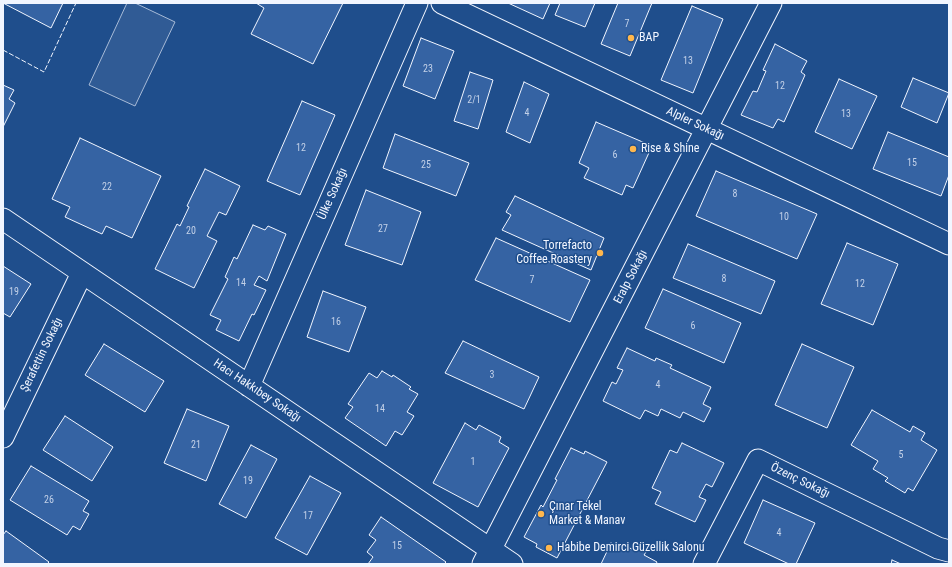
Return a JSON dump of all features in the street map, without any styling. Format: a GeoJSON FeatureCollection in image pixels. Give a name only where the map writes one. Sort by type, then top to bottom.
{"type":"FeatureCollection","features":[{"type":"Feature","properties":{"kind":"street","name":"Ülke Sokağı"},"geometry":{"type":"LineString","coordinates":[[249,386],[417,3]]}},
{"type":"Feature","properties":{"kind":"street","name":"Alpler Sokağı"},"geometry":{"type":"LineString","coordinates":[[442,3],[949,244]]}},
{"type":"Feature","properties":{"kind":"street","name":"Eralp Sokağı"},"geometry":{"type":"LineString","coordinates":[[486,557],[771,3]]}},
{"type":"Feature","properties":{"kind":"street","name":"Hacı Hakkıbey Sokağı"},"geometry":{"type":"LineString","coordinates":[[3,219],[249,386],[486,557],[512,564]]}},
{"type":"Feature","properties":{"kind":"street","name":"Şerafettin Sokağı"},"geometry":{"type":"LineString","coordinates":[[3,437],[82,273]]}},
{"type":"Feature","properties":{"kind":"street","name":"Özenç Sokağı"},"geometry":{"type":"LineString","coordinates":[[704,564],[758,460],[938,548],[949,551]]}},
{"type":"Feature","properties":{"kind":"shaded area"},"geometry":{"type":"Polygon","coordinates":[[[127,3],[135,3],[175,22],[135,106],[89,85],[127,3]]]}},
{"type":"Feature","properties":{"kind":"building"},"geometry":{"type":"Polygon","coordinates":[[[3,3],[63,3],[51,28],[3,3]]]}},
{"type":"Feature","properties":{"kind":"building"},"geometry":{"type":"Polygon","coordinates":[[[256,3],[343,3],[313,64],[251,34],[264,8],[256,3]]]}},
{"type":"Feature","properties":{"kind":"building"},"geometry":{"type":"Polygon","coordinates":[[[508,3],[550,3],[543,19],[508,3]]]}},
{"type":"Feature","properties":{"kind":"building"},"geometry":{"type":"Polygon","coordinates":[[[560,3],[595,3],[585,27],[555,15],[560,3]]]}},
{"type":"Feature","properties":{"kind":"building"},"geometry":{"type":"Polygon","coordinates":[[[618,3],[652,3],[630,56],[601,44],[618,3]]]}},
{"type":"Feature","properties":{"kind":"building"},"geometry":{"type":"Polygon","coordinates":[[[692,6],[723,19],[693,93],[661,80],[692,6]]]}},
{"type":"Feature","properties":{"kind":"building"},"geometry":{"type":"Polygon","coordinates":[[[421,38],[454,51],[435,99],[403,86],[421,38]]]}},
{"type":"Feature","properties":{"kind":"building"},"geometry":{"type":"Polygon","coordinates":[[[775,44],[807,61],[801,72],[805,75],[784,122],[778,119],[773,128],[741,115],[753,91],[757,92],[766,71],[763,70],[775,44]]]}},
{"type":"Feature","properties":{"kind":"building"},"geometry":{"type":"Polygon","coordinates":[[[470,72],[493,80],[478,129],[454,121],[470,72]]]}},
{"type":"Feature","properties":{"kind":"building"},"geometry":{"type":"Polygon","coordinates":[[[913,78],[949,93],[937,123],[901,107],[913,78]]]}},
{"type":"Feature","properties":{"kind":"building"},"geometry":{"type":"Polygon","coordinates":[[[839,79],[877,96],[852,149],[815,132],[839,79]]]}},
{"type":"Feature","properties":{"kind":"building"},"geometry":{"type":"Polygon","coordinates":[[[524,82],[549,94],[530,143],[506,132],[524,82]]]}},
{"type":"Feature","properties":{"kind":"building"},"geometry":{"type":"Polygon","coordinates":[[[3,85],[14,90],[9,99],[15,103],[3,127],[3,85]]]}},
{"type":"Feature","properties":{"kind":"building"},"geometry":{"type":"Polygon","coordinates":[[[302,101],[335,115],[300,195],[267,181],[302,101]]]}},
{"type":"Feature","properties":{"kind":"building"},"geometry":{"type":"Polygon","coordinates":[[[596,122],[652,146],[633,188],[626,185],[622,195],[584,178],[589,168],[579,163],[596,122]]]}},
{"type":"Feature","properties":{"kind":"building"},"geometry":{"type":"Polygon","coordinates":[[[888,132],[949,157],[949,175],[941,196],[873,169],[888,132]]]}},
{"type":"Feature","properties":{"kind":"building"},"geometry":{"type":"Polygon","coordinates":[[[395,134],[469,163],[456,196],[383,168],[395,134]]]}},
{"type":"Feature","properties":{"kind":"building"},"geometry":{"type":"Polygon","coordinates":[[[80,138],[161,176],[132,238],[106,226],[102,234],[65,217],[70,207],[52,199],[80,138]]]}},
{"type":"Feature","properties":{"kind":"building"},"geometry":{"type":"Polygon","coordinates":[[[205,169],[240,186],[226,215],[219,212],[207,236],[217,241],[194,288],[155,269],[177,224],[180,226],[189,207],[187,206],[205,169]]]}},
{"type":"Feature","properties":{"kind":"building"},"geometry":{"type":"Polygon","coordinates":[[[716,171],[817,214],[797,259],[696,216],[716,171]]]}},
{"type":"Feature","properties":{"kind":"building"},"geometry":{"type":"Polygon","coordinates":[[[366,190],[421,212],[402,265],[345,245],[366,190]]]}},
{"type":"Feature","properties":{"kind":"building"},"geometry":{"type":"Polygon","coordinates":[[[515,196],[604,238],[591,270],[502,230],[511,215],[506,212],[515,196]]]}},
{"type":"Feature","properties":{"kind":"building"},"geometry":{"type":"Polygon","coordinates":[[[253,225],[265,230],[268,226],[286,234],[267,281],[259,276],[254,285],[266,290],[239,341],[216,330],[221,320],[210,315],[228,279],[225,277],[234,257],[237,259],[253,225]]]}},
{"type":"Feature","properties":{"kind":"building"},"geometry":{"type":"Polygon","coordinates":[[[496,238],[590,280],[570,322],[475,280],[496,238]]]}},
{"type":"Feature","properties":{"kind":"building"},"geometry":{"type":"Polygon","coordinates":[[[847,243],[898,264],[873,325],[821,304],[847,243]]]}},
{"type":"Feature","properties":{"kind":"building"},"geometry":{"type":"Polygon","coordinates":[[[688,244],[775,281],[761,314],[673,278],[688,244]]]}},
{"type":"Feature","properties":{"kind":"building"},"geometry":{"type":"Polygon","coordinates":[[[3,266],[31,284],[10,317],[3,313],[3,266]]]}},
{"type":"Feature","properties":{"kind":"building"},"geometry":{"type":"Polygon","coordinates":[[[663,289],[741,323],[724,363],[645,328],[663,289]]]}},
{"type":"Feature","properties":{"kind":"building"},"geometry":{"type":"Polygon","coordinates":[[[323,291],[366,307],[349,352],[307,337],[323,291]]]}},
{"type":"Feature","properties":{"kind":"building"},"geometry":{"type":"Polygon","coordinates":[[[463,341],[539,377],[524,409],[445,373],[463,341]]]}},
{"type":"Feature","properties":{"kind":"building"},"geometry":{"type":"Polygon","coordinates":[[[104,344],[164,381],[145,412],[85,375],[104,344]]]}},
{"type":"Feature","properties":{"kind":"building"},"geometry":{"type":"Polygon","coordinates":[[[802,344],[854,367],[827,428],[775,405],[802,344]]]}},
{"type":"Feature","properties":{"kind":"building"},"geometry":{"type":"Polygon","coordinates":[[[627,348],[655,361],[656,358],[672,365],[670,368],[711,387],[703,404],[711,408],[704,422],[683,412],[680,418],[661,409],[658,416],[645,410],[640,419],[603,401],[612,382],[616,384],[623,370],[617,368],[627,348]]]}},
{"type":"Feature","properties":{"kind":"building"},"geometry":{"type":"Polygon","coordinates":[[[382,371],[392,377],[393,375],[411,387],[409,389],[418,394],[407,412],[414,416],[402,435],[395,431],[386,446],[345,418],[353,407],[348,404],[369,373],[377,378],[382,371]]]}},
{"type":"Feature","properties":{"kind":"building"},"geometry":{"type":"Polygon","coordinates":[[[187,409],[229,426],[206,481],[164,463],[187,409]]]}},
{"type":"Feature","properties":{"kind":"building"},"geometry":{"type":"Polygon","coordinates":[[[872,410],[910,432],[913,426],[925,433],[921,440],[937,450],[913,491],[908,488],[905,493],[885,481],[888,478],[873,469],[878,461],[851,445],[872,410]]]}},
{"type":"Feature","properties":{"kind":"building"},"geometry":{"type":"Polygon","coordinates":[[[65,416],[113,447],[92,481],[43,450],[65,416]]]}},
{"type":"Feature","properties":{"kind":"building"},"geometry":{"type":"Polygon","coordinates":[[[465,423],[476,430],[479,425],[501,437],[499,442],[509,448],[478,507],[433,483],[465,423]]]}},
{"type":"Feature","properties":{"kind":"building"},"geometry":{"type":"Polygon","coordinates":[[[682,443],[724,463],[712,487],[706,484],[699,497],[706,500],[695,522],[655,504],[661,492],[652,488],[670,450],[677,453],[682,443]]]}},
{"type":"Feature","properties":{"kind":"building"},"geometry":{"type":"Polygon","coordinates":[[[251,445],[277,459],[246,518],[219,504],[251,445]]]}},
{"type":"Feature","properties":{"kind":"building"},"geometry":{"type":"Polygon","coordinates":[[[571,448],[584,454],[585,451],[607,462],[557,558],[536,547],[537,544],[524,537],[541,505],[543,507],[571,448]]]}},
{"type":"Feature","properties":{"kind":"building"},"geometry":{"type":"Polygon","coordinates":[[[31,466],[89,501],[83,511],[89,514],[80,530],[73,526],[67,535],[10,500],[31,466]]]}},
{"type":"Feature","properties":{"kind":"building"},"geometry":{"type":"Polygon","coordinates":[[[310,476],[341,493],[307,555],[275,538],[310,476]]]}},
{"type":"Feature","properties":{"kind":"building"},"geometry":{"type":"Polygon","coordinates":[[[763,500],[815,523],[796,564],[789,564],[744,543],[763,500]]]}},
{"type":"Feature","properties":{"kind":"building"},"geometry":{"type":"Polygon","coordinates":[[[381,517],[446,562],[444,564],[368,564],[373,557],[367,552],[376,540],[369,535],[381,517]]]}},
{"type":"Feature","properties":{"kind":"building"},"geometry":{"type":"Polygon","coordinates":[[[6,531],[49,562],[47,564],[3,564],[3,535],[6,531]]]}},
{"type":"Feature","properties":{"kind":"building"},"geometry":{"type":"Polygon","coordinates":[[[611,543],[619,547],[621,544],[634,550],[636,546],[646,552],[644,555],[657,562],[656,564],[601,564],[611,543]]]}},
{"type":"Feature","properties":{"kind":"building"},"geometry":{"type":"Polygon","coordinates":[[[892,560],[901,564],[891,564],[892,560]]]}},
{"type":"Feature","properties":{"kind":"fence"},"geometry":{"type":"LineString","coordinates":[[3,50],[44,72],[76,3]]}},
{"type":"Feature","properties":{"kind":"place","name":"BAP"},"geometry":{"type":"Point","coordinates":[631,38]}},
{"type":"Feature","properties":{"kind":"place","name":"Rise & Shine"},"geometry":{"type":"Point","coordinates":[633,149]}},
{"type":"Feature","properties":{"kind":"place","name":"Torrefacto Coffee Roastery"},"geometry":{"type":"Point","coordinates":[600,253]}},
{"type":"Feature","properties":{"kind":"place","name":"Çınar Tekel Market & Manav"},"geometry":{"type":"Point","coordinates":[541,514]}},
{"type":"Feature","properties":{"kind":"place","name":"Habibe Demirci Güzellik Salonu"},"geometry":{"type":"Point","coordinates":[549,548]}}]}
